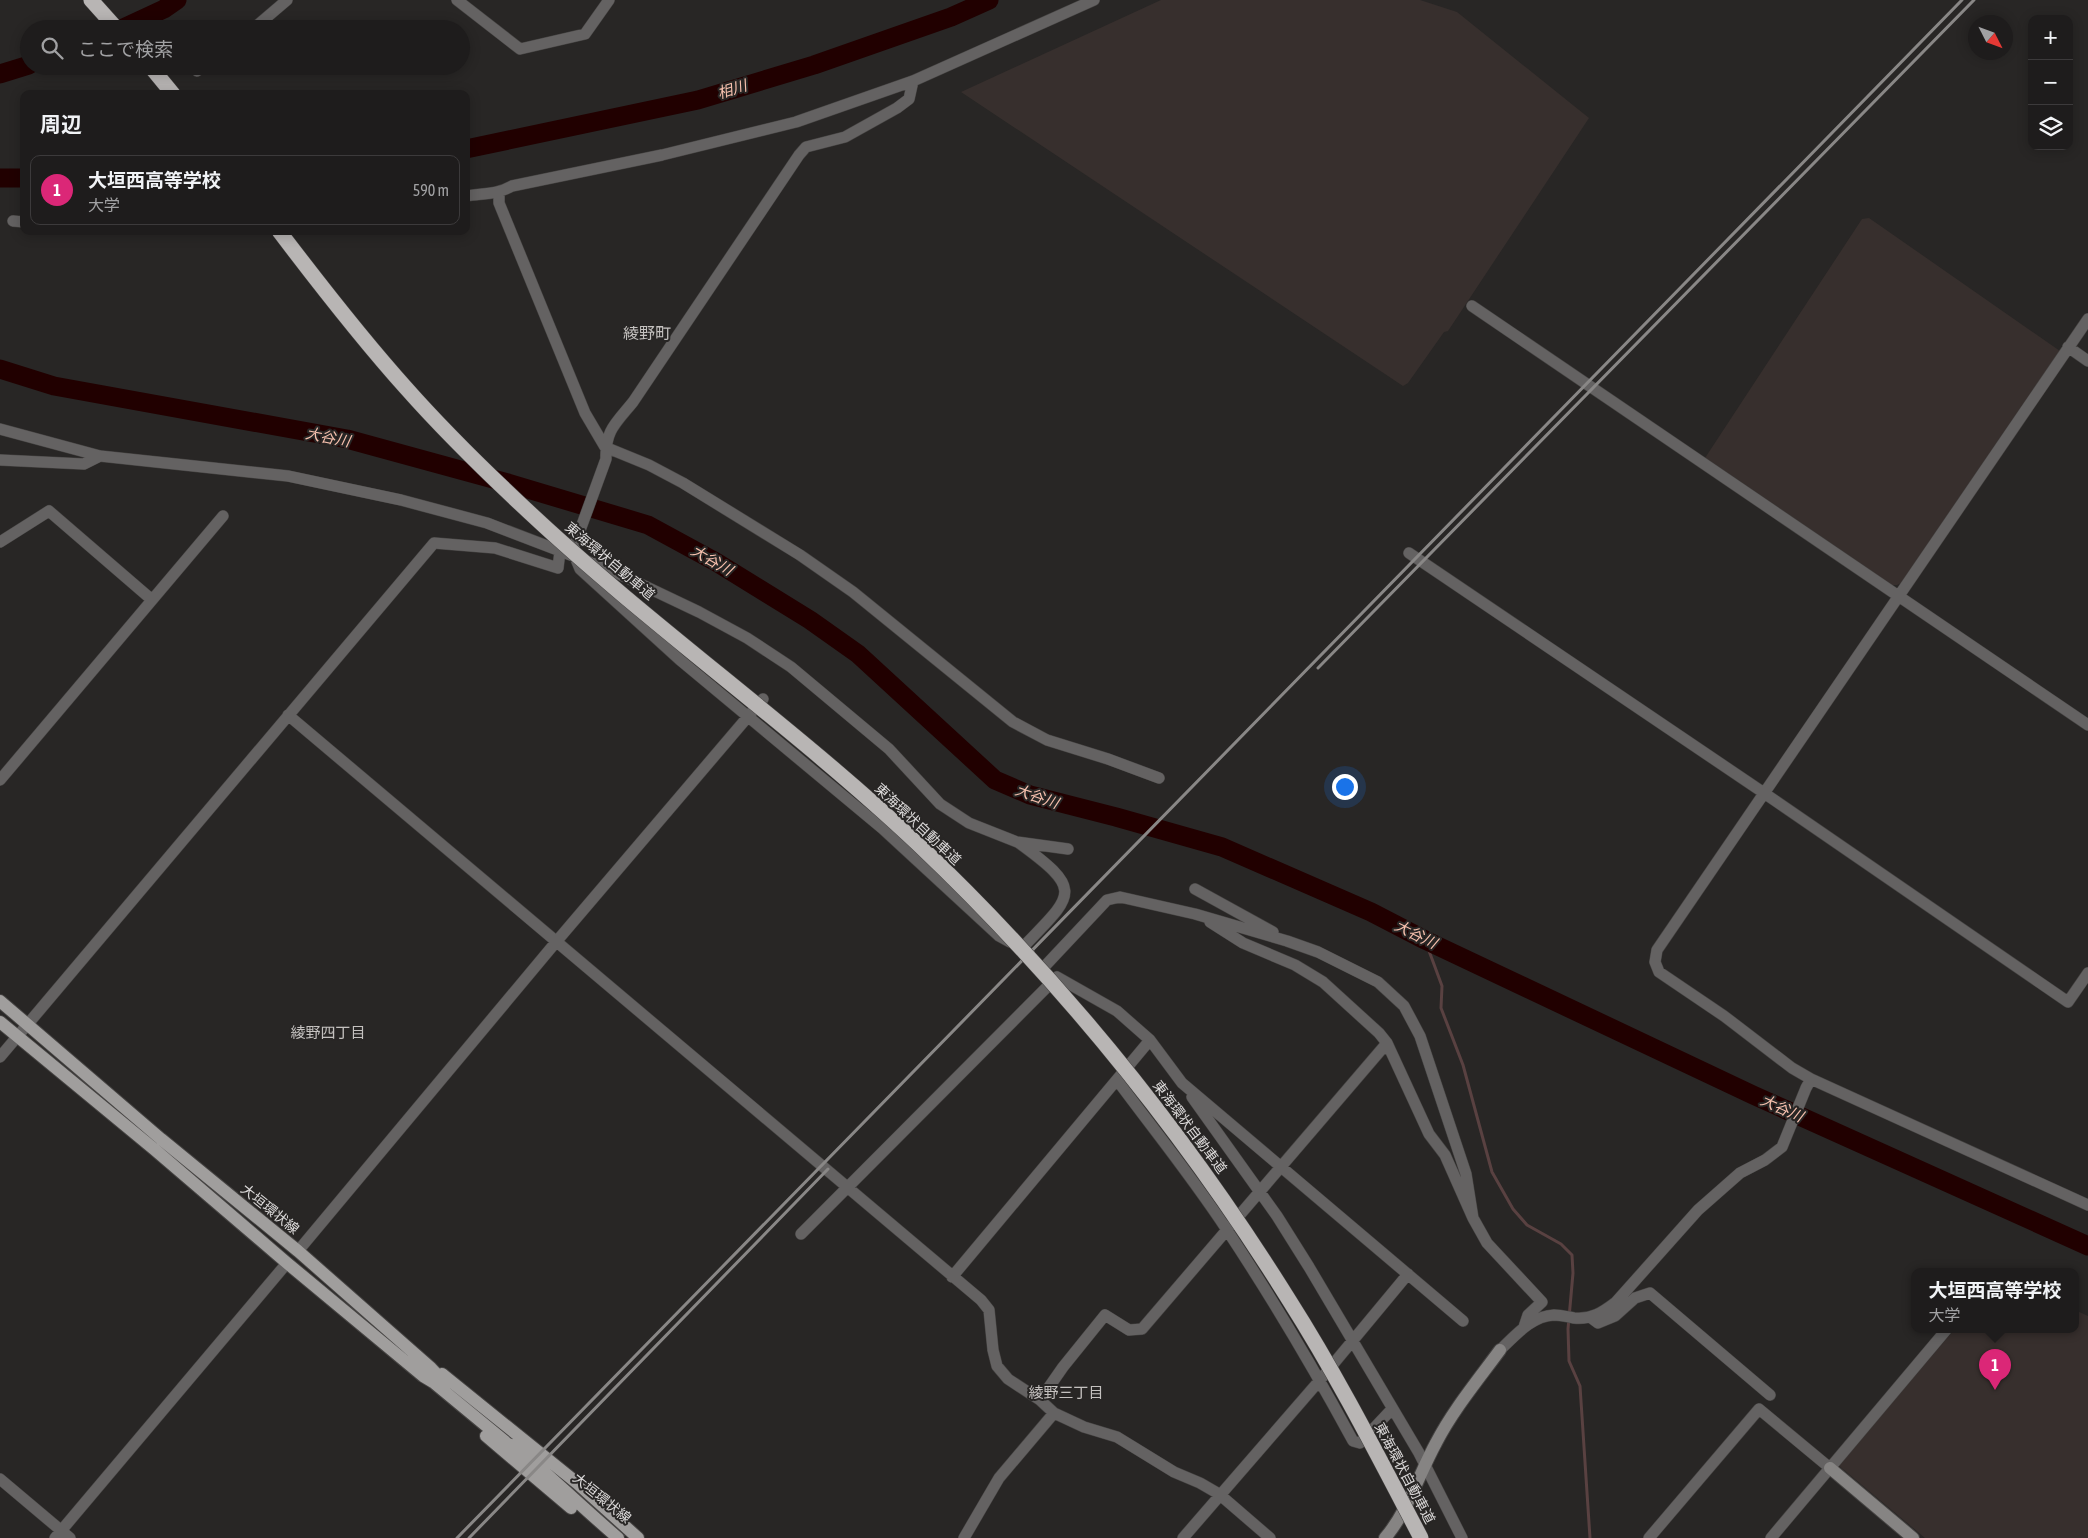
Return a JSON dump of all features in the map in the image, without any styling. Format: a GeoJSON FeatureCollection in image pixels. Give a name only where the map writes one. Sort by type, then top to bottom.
{"type":"FeatureCollection","features":[{"type":"Feature","properties":{"kind":"highway"},"geometry":{"type":"LineString","coordinates":[[91,0],[109,20]]}},
{"type":"Feature","properties":{"kind":"highway"},"geometry":{"type":"LineString","coordinates":[[157,75],[169,90]]}},
{"type":"Feature","properties":{"kind":"highway","name":"東海環状自動車道"},"geometry":{"type":"LineString","coordinates":[[282,235],[358,333],[407,390],[464,450],[532,515],[599,574],[768,714],[916,843],[982,907],[1062,993],[1156,1106],[1254,1244],[1335,1375],[1421,1538]]}},
{"type":"Feature","properties":{"kind":"main road","name":"大垣環状線"},"geometry":{"type":"LineString","coordinates":[[0,1001],[161,1139],[298,1251],[427,1372],[433,1382],[508,1444],[515,1446],[558,1482],[571,1489],[628,1538]]}},
{"type":"Feature","properties":{"kind":"main road","name":"大垣環状線"},"geometry":{"type":"LineString","coordinates":[[0,1022],[154,1148],[287,1263],[427,1372]]}},
{"type":"Feature","properties":{"kind":"main road"},"geometry":{"type":"LineString","coordinates":[[608,1538],[502,1450],[430,1386],[427,1372],[441,1373],[525,1440],[638,1538]]}},
{"type":"Feature","properties":{"kind":"main road","name":"大垣環状線"},"geometry":{"type":"LineString","coordinates":[[558,1482],[566,1493],[618,1538]]}},
{"type":"Feature","properties":{"kind":"street"},"geometry":{"type":"LineString","coordinates":[[264,20],[287,0]]}},
{"type":"Feature","properties":{"kind":"street"},"geometry":{"type":"LineString","coordinates":[[457,0],[520,49],[584,34],[609,0]]}},
{"type":"Feature","properties":{"kind":"street"},"geometry":{"type":"LineString","coordinates":[[470,195],[486,192],[499,193],[512,186],[662,155],[796,122],[913,81],[1094,0]]}},
{"type":"Feature","properties":{"kind":"street"},"geometry":{"type":"LineString","coordinates":[[0,1056],[18,1038],[434,543],[495,548],[558,568],[576,544],[606,459],[605,447],[609,432],[633,402],[799,155],[806,147],[845,137],[898,108],[909,99],[913,81]]}},
{"type":"Feature","properties":{"kind":"street"},"geometry":{"type":"LineString","coordinates":[[499,193],[499,203],[585,413],[605,447],[649,465],[683,483],[800,555],[853,592],[1013,722],[1047,740],[1159,778]]}},
{"type":"Feature","properties":{"kind":"street"},"geometry":{"type":"LineString","coordinates":[[1472,306],[2088,726]]}},
{"type":"Feature","properties":{"kind":"street"},"geometry":{"type":"LineString","coordinates":[[2088,319],[1657,950],[1655,962],[1659,972],[1724,1016],[1792,1068],[1809,1084],[2088,1205]]}},
{"type":"Feature","properties":{"kind":"street"},"geometry":{"type":"LineString","coordinates":[[2068,347],[2088,361]]}},
{"type":"Feature","properties":{"kind":"street"},"geometry":{"type":"LineString","coordinates":[[0,429],[100,456],[288,476],[443,511],[487,523],[615,572],[699,612],[747,638],[791,667],[889,750],[940,804],[969,823],[1017,842],[1068,849]]}},
{"type":"Feature","properties":{"kind":"street"},"geometry":{"type":"LineString","coordinates":[[0,460],[84,464],[100,456]]}},
{"type":"Feature","properties":{"kind":"street"},"geometry":{"type":"LineString","coordinates":[[0,542],[49,511],[151,600]]}},
{"type":"Feature","properties":{"kind":"street"},"geometry":{"type":"LineString","coordinates":[[0,780],[223,516]]}},
{"type":"Feature","properties":{"kind":"street"},"geometry":{"type":"LineString","coordinates":[[1409,553],[1764,793],[2068,1002],[2088,973]]}},
{"type":"Feature","properties":{"kind":"street"},"geometry":{"type":"LineString","coordinates":[[568,554],[580,569],[680,660],[883,829],[999,936],[1022,948],[1057,977],[1117,1011],[1150,1040],[1259,1190],[1353,1340],[1434,1480],[1462,1538]]}},
{"type":"Feature","properties":{"kind":"street"},"geometry":{"type":"LineString","coordinates":[[298,1251],[556,942],[763,700]]}},
{"type":"Feature","properties":{"kind":"street"},"geometry":{"type":"LineString","coordinates":[[288,715],[952,1277],[982,1300],[989,1310],[993,1350],[997,1366],[1008,1379],[1040,1400],[1054,1413],[1084,1427],[1117,1437],[1174,1472],[1200,1482],[1219,1494],[1270,1538]]}},
{"type":"Feature","properties":{"kind":"street"},"geometry":{"type":"LineString","coordinates":[[1017,842],[1054,870],[1064,884],[1066,896],[1057,911],[1022,948]]}},
{"type":"Feature","properties":{"kind":"street"},"geometry":{"type":"LineString","coordinates":[[1195,889],[1229,906],[1287,941]]}},
{"type":"Feature","properties":{"kind":"street"},"geometry":{"type":"LineString","coordinates":[[1045,966],[1107,900],[1120,897],[1195,914],[1287,941],[1318,952],[1378,982],[1404,1006],[1420,1036],[1466,1174],[1473,1218]]}},
{"type":"Feature","properties":{"kind":"street"},"geometry":{"type":"LineString","coordinates":[[1195,914],[1244,943],[1294,965],[1323,982],[1379,1033],[1387,1044],[1429,1134],[1445,1155],[1473,1218],[1487,1243],[1542,1302],[1528,1316],[1524,1327]]}},
{"type":"Feature","properties":{"kind":"street"},"geometry":{"type":"LineString","coordinates":[[801,1234],[1057,977]]}},
{"type":"Feature","properties":{"kind":"street"},"geometry":{"type":"LineString","coordinates":[[952,1277],[1150,1040]]}},
{"type":"Feature","properties":{"kind":"street"},"geometry":{"type":"LineString","coordinates":[[1040,1400],[1063,1367],[1105,1315],[1128,1330],[1142,1329],[1259,1190],[1387,1044]]}},
{"type":"Feature","properties":{"kind":"street"},"geometry":{"type":"LineString","coordinates":[[1117,1080],[1168,1146],[1227,1229],[1320,1380],[1354,1441],[1360,1443],[1392,1409]]}},
{"type":"Feature","properties":{"kind":"street"},"geometry":{"type":"LineString","coordinates":[[1182,1083],[1463,1321]]}},
{"type":"Feature","properties":{"kind":"street"},"geometry":{"type":"LineString","coordinates":[[1385,1538],[1402,1513],[1437,1440],[1464,1398],[1500,1350],[1524,1327],[1554,1315],[1577,1318],[1590,1317],[1604,1311],[1616,1302],[1698,1210],[1740,1173],[1765,1160],[1782,1147],[1809,1084]]}},
{"type":"Feature","properties":{"kind":"street"},"geometry":{"type":"LineString","coordinates":[[0,1479],[62,1536],[287,1263]]}},
{"type":"Feature","properties":{"kind":"street"},"geometry":{"type":"LineString","coordinates":[[1183,1538],[1219,1494],[1320,1380],[1408,1274]]}},
{"type":"Feature","properties":{"kind":"street"},"geometry":{"type":"LineString","coordinates":[[1590,1317],[1598,1323],[1615,1316],[1635,1298],[1650,1293],[1770,1395]]}},
{"type":"Feature","properties":{"kind":"street"},"geometry":{"type":"LineString","coordinates":[[1770,1538],[1944,1333]]}},
{"type":"Feature","properties":{"kind":"street"},"geometry":{"type":"LineString","coordinates":[[1649,1538],[1759,1409],[1913,1538]]}},
{"type":"Feature","properties":{"kind":"street"},"geometry":{"type":"LineString","coordinates":[[964,1538],[999,1478],[1054,1413]]}},
{"type":"Feature","properties":{"kind":"shaded area"},"geometry":{"type":"Polygon","coordinates":[[[1161,0],[1420,0],[1457,12],[1589,118],[1448,331],[1444,332],[1408,383],[1403,386],[961,92],[1161,0]]]}},
{"type":"Feature","properties":{"kind":"shaded area"},"geometry":{"type":"Polygon","coordinates":[[[1869,218],[2060,351],[1903,582],[1897,585],[1891,585],[1705,458],[1862,219],[1869,218]]]}},
{"type":"Feature","properties":{"kind":"shaded area"},"geometry":{"type":"Polygon","coordinates":[[[2079,1312],[2088,1316],[2088,1538],[1925,1538],[1838,1465],[1952,1333],[2079,1333],[2079,1312]]]}},
{"type":"Feature","properties":{"kind":"waterway"},"geometry":{"type":"LineString","coordinates":[[140,20],[164,9],[177,0]]}},
{"type":"Feature","properties":{"kind":"waterway","name":"相川"},"geometry":{"type":"LineString","coordinates":[[470,148],[698,100],[814,65],[951,17],[989,0]]}},
{"type":"Feature","properties":{"kind":"waterway"},"geometry":{"type":"LineString","coordinates":[[0,74],[20,68]]}},
{"type":"Feature","properties":{"kind":"waterway","name":"相川"},"geometry":{"type":"LineString","coordinates":[[0,178],[20,178]]}},
{"type":"Feature","properties":{"kind":"waterway","name":"大谷川"},"geometry":{"type":"LineString","coordinates":[[0,369],[54,386],[347,439],[508,483],[648,525],[716,562],[810,620],[858,654],[995,780],[1030,795],[1222,847],[1371,912],[1425,940],[1753,1095],[2088,1246]]}},
{"type":"Feature","properties":{"kind":"waterway"},"geometry":{"type":"LineString","coordinates":[[1425,940],[1442,986],[1441,1008],[1463,1065],[1492,1172],[1513,1209],[1527,1225],[1561,1244],[1572,1255],[1573,1273],[1568,1329],[1569,1361],[1580,1386],[1590,1538]]}},
{"type":"Feature","properties":{"kind":"railway"},"geometry":{"type":"LineString","coordinates":[[457,1538],[1962,0]]}},
{"type":"Feature","properties":{"kind":"railway"},"geometry":{"type":"LineString","coordinates":[[1318,668],[1974,0]]}},
{"type":"Feature","properties":{"kind":"railway"},"geometry":{"type":"LineString","coordinates":[[469,1538],[828,1169]]}},
{"type":"Feature","properties":{"kind":"place","name":"大垣西高等学校"},"geometry":{"type":"Point","coordinates":[1995,1390]}},
{"type":"Feature","properties":{"kind":"district","name":"綾野町"},"geometry":{"type":"Point","coordinates":[647,333]}},
{"type":"Feature","properties":{"kind":"district","name":"綾野四丁目"},"geometry":{"type":"Point","coordinates":[328,1032]}},
{"type":"Feature","properties":{"kind":"district","name":"綾野三丁目"},"geometry":{"type":"Point","coordinates":[1066,1392]}}]}
